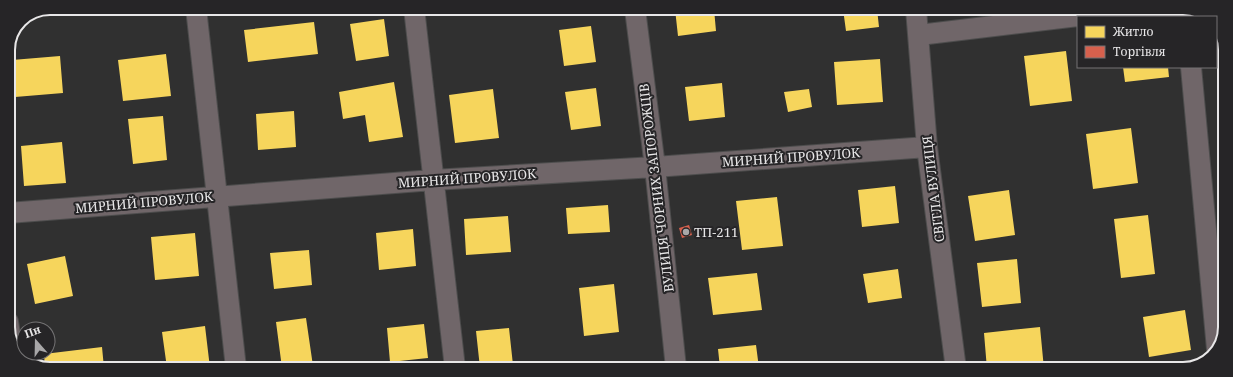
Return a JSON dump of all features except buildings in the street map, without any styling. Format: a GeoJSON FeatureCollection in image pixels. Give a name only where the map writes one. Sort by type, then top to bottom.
{"type":"FeatureCollection","features":[{"type":"Feature","properties":{"kind":"street"},"geometry":{"type":"LineString","coordinates":[[197,15],[235,362]]}},
{"type":"Feature","properties":{"kind":"street"},"geometry":{"type":"LineString","coordinates":[[415,15],[454,362]]}},
{"type":"Feature","properties":{"kind":"street","name":"ВУЛИЦЯ ЧОРНИХ ЗАПОРОЖЦІВ"},"geometry":{"type":"LineString","coordinates":[[636,15],[655,167],[675,362]]}},
{"type":"Feature","properties":{"kind":"street","name":"СВІТЛА ВУЛИЦЯ"},"geometry":{"type":"LineString","coordinates":[[917,15],[927,147],[955,362]]}},
{"type":"Feature","properties":{"kind":"street"},"geometry":{"type":"LineString","coordinates":[[919,35],[1077,16]]}},
{"type":"Feature","properties":{"kind":"street"},"geometry":{"type":"LineString","coordinates":[[1191,68],[1216,338]]}},
{"type":"Feature","properties":{"kind":"street","name":"МИРНИЙ ПРОВУЛОК"},"geometry":{"type":"LineString","coordinates":[[15,212],[434,180],[655,167],[927,147]]}},
{"type":"Feature","properties":{"kind":"place","name":"ТП-211"},"geometry":{"type":"Point","coordinates":[686,232]}}]}
